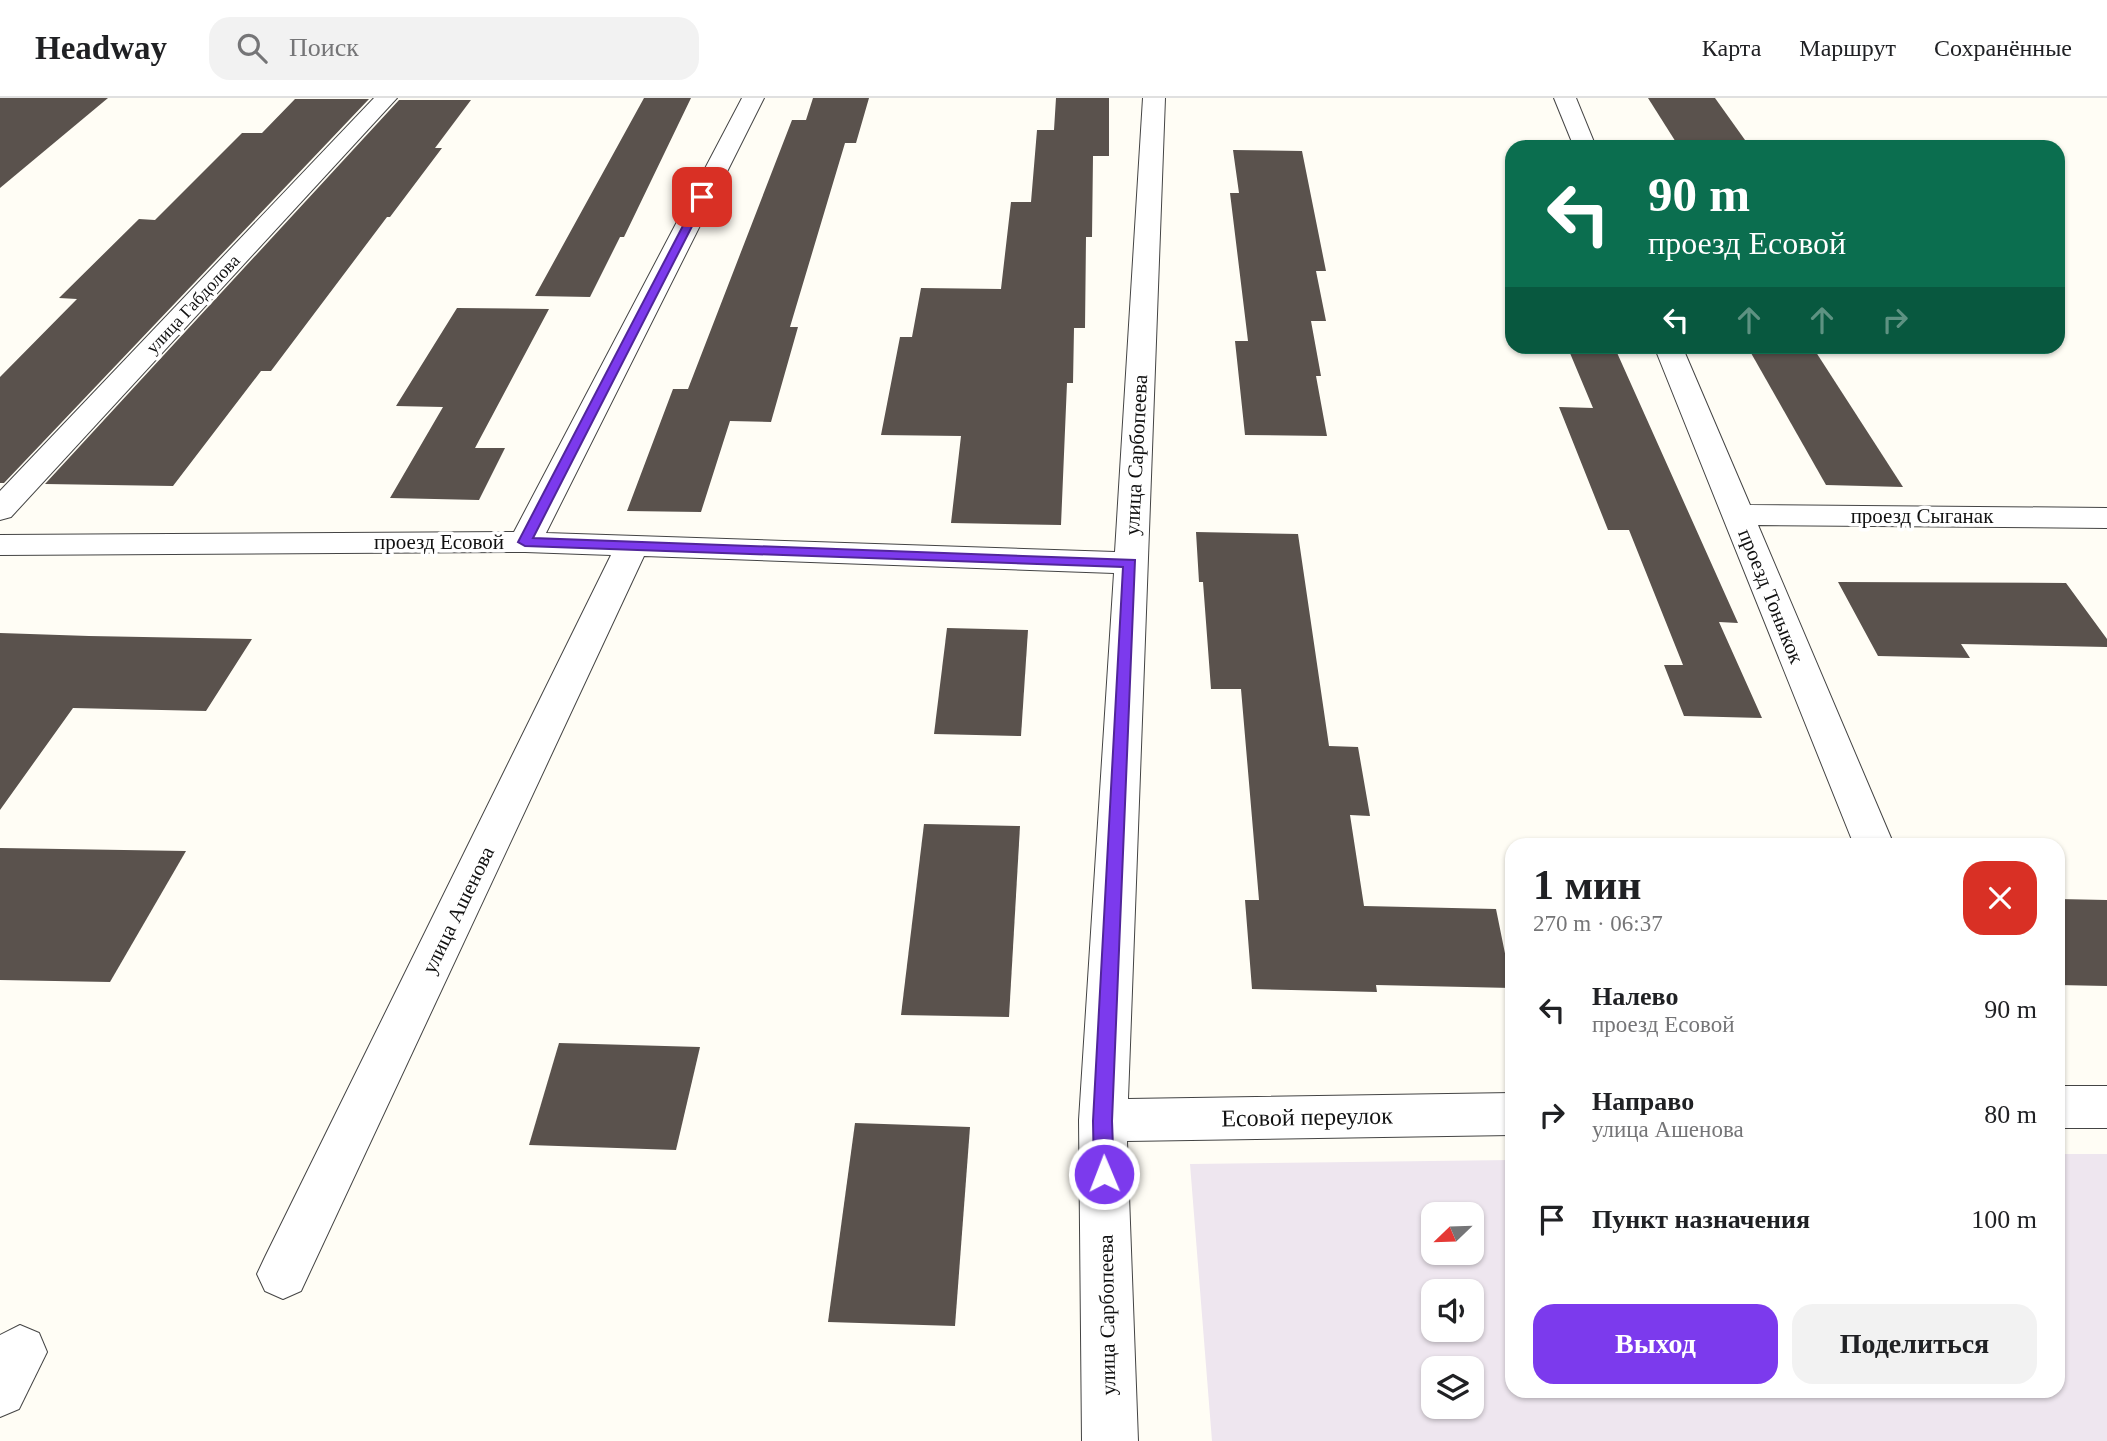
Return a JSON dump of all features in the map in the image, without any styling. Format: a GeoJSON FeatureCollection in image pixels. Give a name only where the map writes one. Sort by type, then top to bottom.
{"type":"FeatureCollection","features":[{"type":"Feature","properties":{"kind":"street","name":"улица Габдолова"},"geometry":{"type":"LineString","coordinates":[[0,510],[386,98]]}},
{"type":"Feature","properties":{"kind":"street"},"geometry":{"type":"LineString","coordinates":[[525,542],[753,98]]}},
{"type":"Feature","properties":{"kind":"street","name":"улица Сарбопеева"},"geometry":{"type":"LineString","coordinates":[[1110,1441],[1102,1121],[1154,98]]}},
{"type":"Feature","properties":{"kind":"street"},"geometry":{"type":"LineString","coordinates":[[1565,98],[1583,140]]}},
{"type":"Feature","properties":{"kind":"street","name":"проезд Тоныкок"},"geometry":{"type":"LineString","coordinates":[[1671,354],[1871,838]]}},
{"type":"Feature","properties":{"kind":"street","name":"проезд Сыганак"},"geometry":{"type":"LineString","coordinates":[[1738,515],[2107,518]]}},
{"type":"Feature","properties":{"kind":"street","name":"проезд Есовой"},"geometry":{"type":"LineString","coordinates":[[0,545],[525,542],[1130,563]]}},
{"type":"Feature","properties":{"kind":"street","name":"улица Ашенова"},"geometry":{"type":"LineString","coordinates":[[283,1274],[632,546]]}},
{"type":"Feature","properties":{"kind":"street"},"geometry":{"type":"LineString","coordinates":[[2065,1107],[2107,1107]]}},
{"type":"Feature","properties":{"kind":"street","name":"Есовой переулок"},"geometry":{"type":"LineString","coordinates":[[1102,1121],[1505,1114]]}},
{"type":"Feature","properties":{"kind":"shaded area"},"geometry":{"type":"Polygon","coordinates":[[[2065,1154],[2107,1154],[2107,1441],[1212,1441],[1190,1164],[1505,1160],[1505,1398],[2065,1398],[2065,1154]]]}},
{"type":"Feature","properties":{"kind":"building"},"geometry":{"type":"Polygon","coordinates":[[[0,98],[108,98],[0,188],[0,98]]]}},
{"type":"Feature","properties":{"kind":"building"},"geometry":{"type":"Polygon","coordinates":[[[644,98],[691,98],[624,237],[620,237],[590,297],[535,296],[644,98]]]}},
{"type":"Feature","properties":{"kind":"building"},"geometry":{"type":"Polygon","coordinates":[[[813,98],[869,98],[856,143],[845,143],[790,327],[798,327],[771,422],[730,421],[701,512],[627,511],[673,389],[688,389],[792,120],[806,120],[813,98]]]}},
{"type":"Feature","properties":{"kind":"building"},"geometry":{"type":"Polygon","coordinates":[[[1056,98],[1109,98],[1109,156],[1093,156],[1092,237],[1086,237],[1085,328],[1074,328],[1073,383],[1067,383],[1061,525],[951,523],[961,436],[881,435],[900,337],[912,337],[921,288],[1001,289],[1011,202],[1031,202],[1037,130],[1054,130],[1056,98]]]}},
{"type":"Feature","properties":{"kind":"building"},"geometry":{"type":"Polygon","coordinates":[[[1648,98],[1715,98],[1745,140],[1675,140],[1648,98]]]}},
{"type":"Feature","properties":{"kind":"building"},"geometry":{"type":"Polygon","coordinates":[[[295,99],[369,99],[4,483],[0,483],[0,377],[77,299],[59,298],[139,219],[155,220],[242,133],[262,133],[295,99]]]}},
{"type":"Feature","properties":{"kind":"building"},"geometry":{"type":"Polygon","coordinates":[[[399,100],[471,100],[435,148],[442,148],[390,217],[387,217],[271,371],[261,371],[173,486],[45,484],[399,100]]]}},
{"type":"Feature","properties":{"kind":"building"},"geometry":{"type":"Polygon","coordinates":[[[1233,150],[1302,151],[1326,271],[1316,271],[1326,321],[1311,321],[1321,376],[1316,376],[1327,436],[1245,435],[1235,341],[1248,341],[1230,193],[1239,193],[1233,150]]]}},
{"type":"Feature","properties":{"kind":"building"},"geometry":{"type":"Polygon","coordinates":[[[457,308],[549,309],[475,448],[505,448],[479,500],[390,498],[443,407],[396,406],[457,308]]]}},
{"type":"Feature","properties":{"kind":"building"},"geometry":{"type":"Polygon","coordinates":[[[1570,354],[1618,354],[1738,623],[1719,622],[1762,718],[1684,716],[1664,665],[1683,665],[1629,530],[1608,530],[1559,407],[1593,408],[1570,354]]]}},
{"type":"Feature","properties":{"kind":"building"},"geometry":{"type":"Polygon","coordinates":[[[1752,354],[1817,354],[1903,487],[1826,485],[1752,354]]]}},
{"type":"Feature","properties":{"kind":"building"},"geometry":{"type":"Polygon","coordinates":[[[1196,532],[1298,534],[1329,746],[1358,747],[1370,816],[1350,815],[1364,906],[1496,909],[1505,953],[1505,988],[1376,985],[1377,992],[1252,989],[1245,900],[1259,900],[1241,689],[1211,689],[1203,582],[1199,582],[1196,532]]]}},
{"type":"Feature","properties":{"kind":"building"},"geometry":{"type":"Polygon","coordinates":[[[1838,582],[2066,583],[2107,639],[2107,647],[1961,644],[1970,658],[1878,656],[1838,582]]]}},
{"type":"Feature","properties":{"kind":"building"},"geometry":{"type":"Polygon","coordinates":[[[947,628],[1028,630],[1021,736],[934,734],[947,628]]]}},
{"type":"Feature","properties":{"kind":"building"},"geometry":{"type":"Polygon","coordinates":[[[0,633],[252,639],[206,711],[73,708],[0,810],[0,633]]]}},
{"type":"Feature","properties":{"kind":"building"},"geometry":{"type":"Polygon","coordinates":[[[924,824],[1020,826],[1009,1017],[901,1015],[924,824]]]}},
{"type":"Feature","properties":{"kind":"building"},"geometry":{"type":"Polygon","coordinates":[[[0,848],[186,851],[110,982],[0,980],[0,848]]]}},
{"type":"Feature","properties":{"kind":"building"},"geometry":{"type":"Polygon","coordinates":[[[2065,899],[2107,900],[2107,986],[2065,985],[2065,899]]]}},
{"type":"Feature","properties":{"kind":"building"},"geometry":{"type":"Polygon","coordinates":[[[559,1043],[700,1047],[676,1150],[529,1145],[559,1043]]]}},
{"type":"Feature","properties":{"kind":"building"},"geometry":{"type":"Polygon","coordinates":[[[855,1123],[970,1127],[955,1326],[828,1322],[855,1123]]]}},
{"type":"Feature","properties":{"kind":"route"},"geometry":{"type":"LineString","coordinates":[[702,197],[525,542],[1130,563],[1102,1121],[1104,1174]]}}]}
